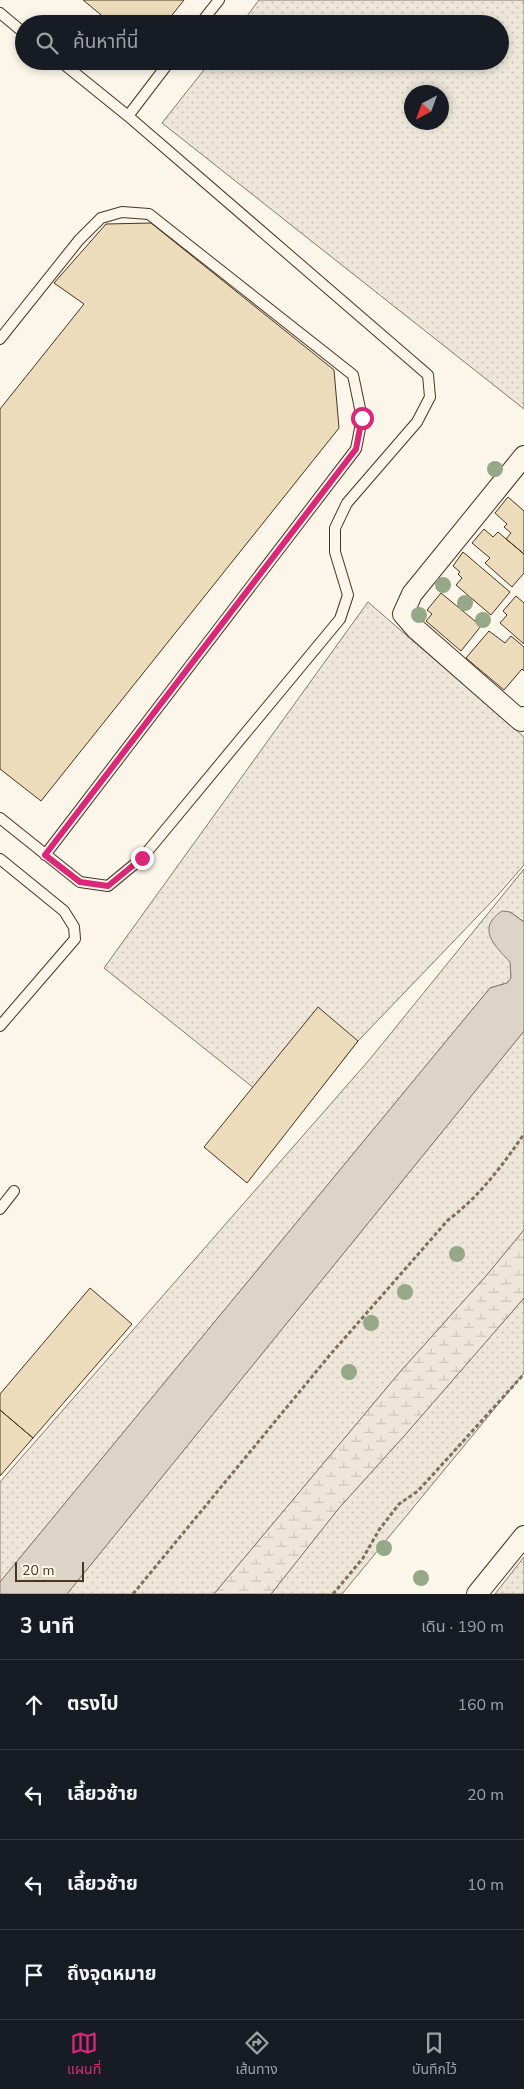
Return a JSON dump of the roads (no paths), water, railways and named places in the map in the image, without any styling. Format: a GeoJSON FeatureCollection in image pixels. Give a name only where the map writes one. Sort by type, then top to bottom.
{"type":"FeatureCollection","features":[{"type":"Feature","properties":{"kind":"street"},"geometry":{"type":"LineString","coordinates":[[524,456],[412,594],[403,614],[416,629],[521,721],[524,717]]}},
{"type":"Feature","properties":{"kind":"street"},"geometry":{"type":"LineString","coordinates":[[477,1594],[524,1536]]}},
{"type":"Feature","properties":{"kind":"lane"},"geometry":{"type":"LineString","coordinates":[[207,15],[219,0]]}},
{"type":"Feature","properties":{"kind":"lane"},"geometry":{"type":"LineString","coordinates":[[0,13],[15,25]]}},
{"type":"Feature","properties":{"kind":"lane"},"geometry":{"type":"LineString","coordinates":[[0,818],[80,882],[108,886],[142,858],[340,619],[348,595],[335,552],[334,528],[347,502],[417,422],[430,397],[428,375],[128,116],[71,70]]}},
{"type":"Feature","properties":{"kind":"lane"},"geometry":{"type":"LineString","coordinates":[[128,116],[163,70]]}},
{"type":"Feature","properties":{"kind":"lane"},"geometry":{"type":"LineString","coordinates":[[0,339],[79,240],[101,218],[122,212],[149,214],[354,375],[362,418],[356,449],[45,855]]}},
{"type":"Feature","properties":{"kind":"lane"},"geometry":{"type":"LineString","coordinates":[[0,859],[64,911],[74,927],[75,939],[0,1026]]}},
{"type":"Feature","properties":{"kind":"lane"},"geometry":{"type":"LineString","coordinates":[[0,1209],[14,1191]]}}]}
